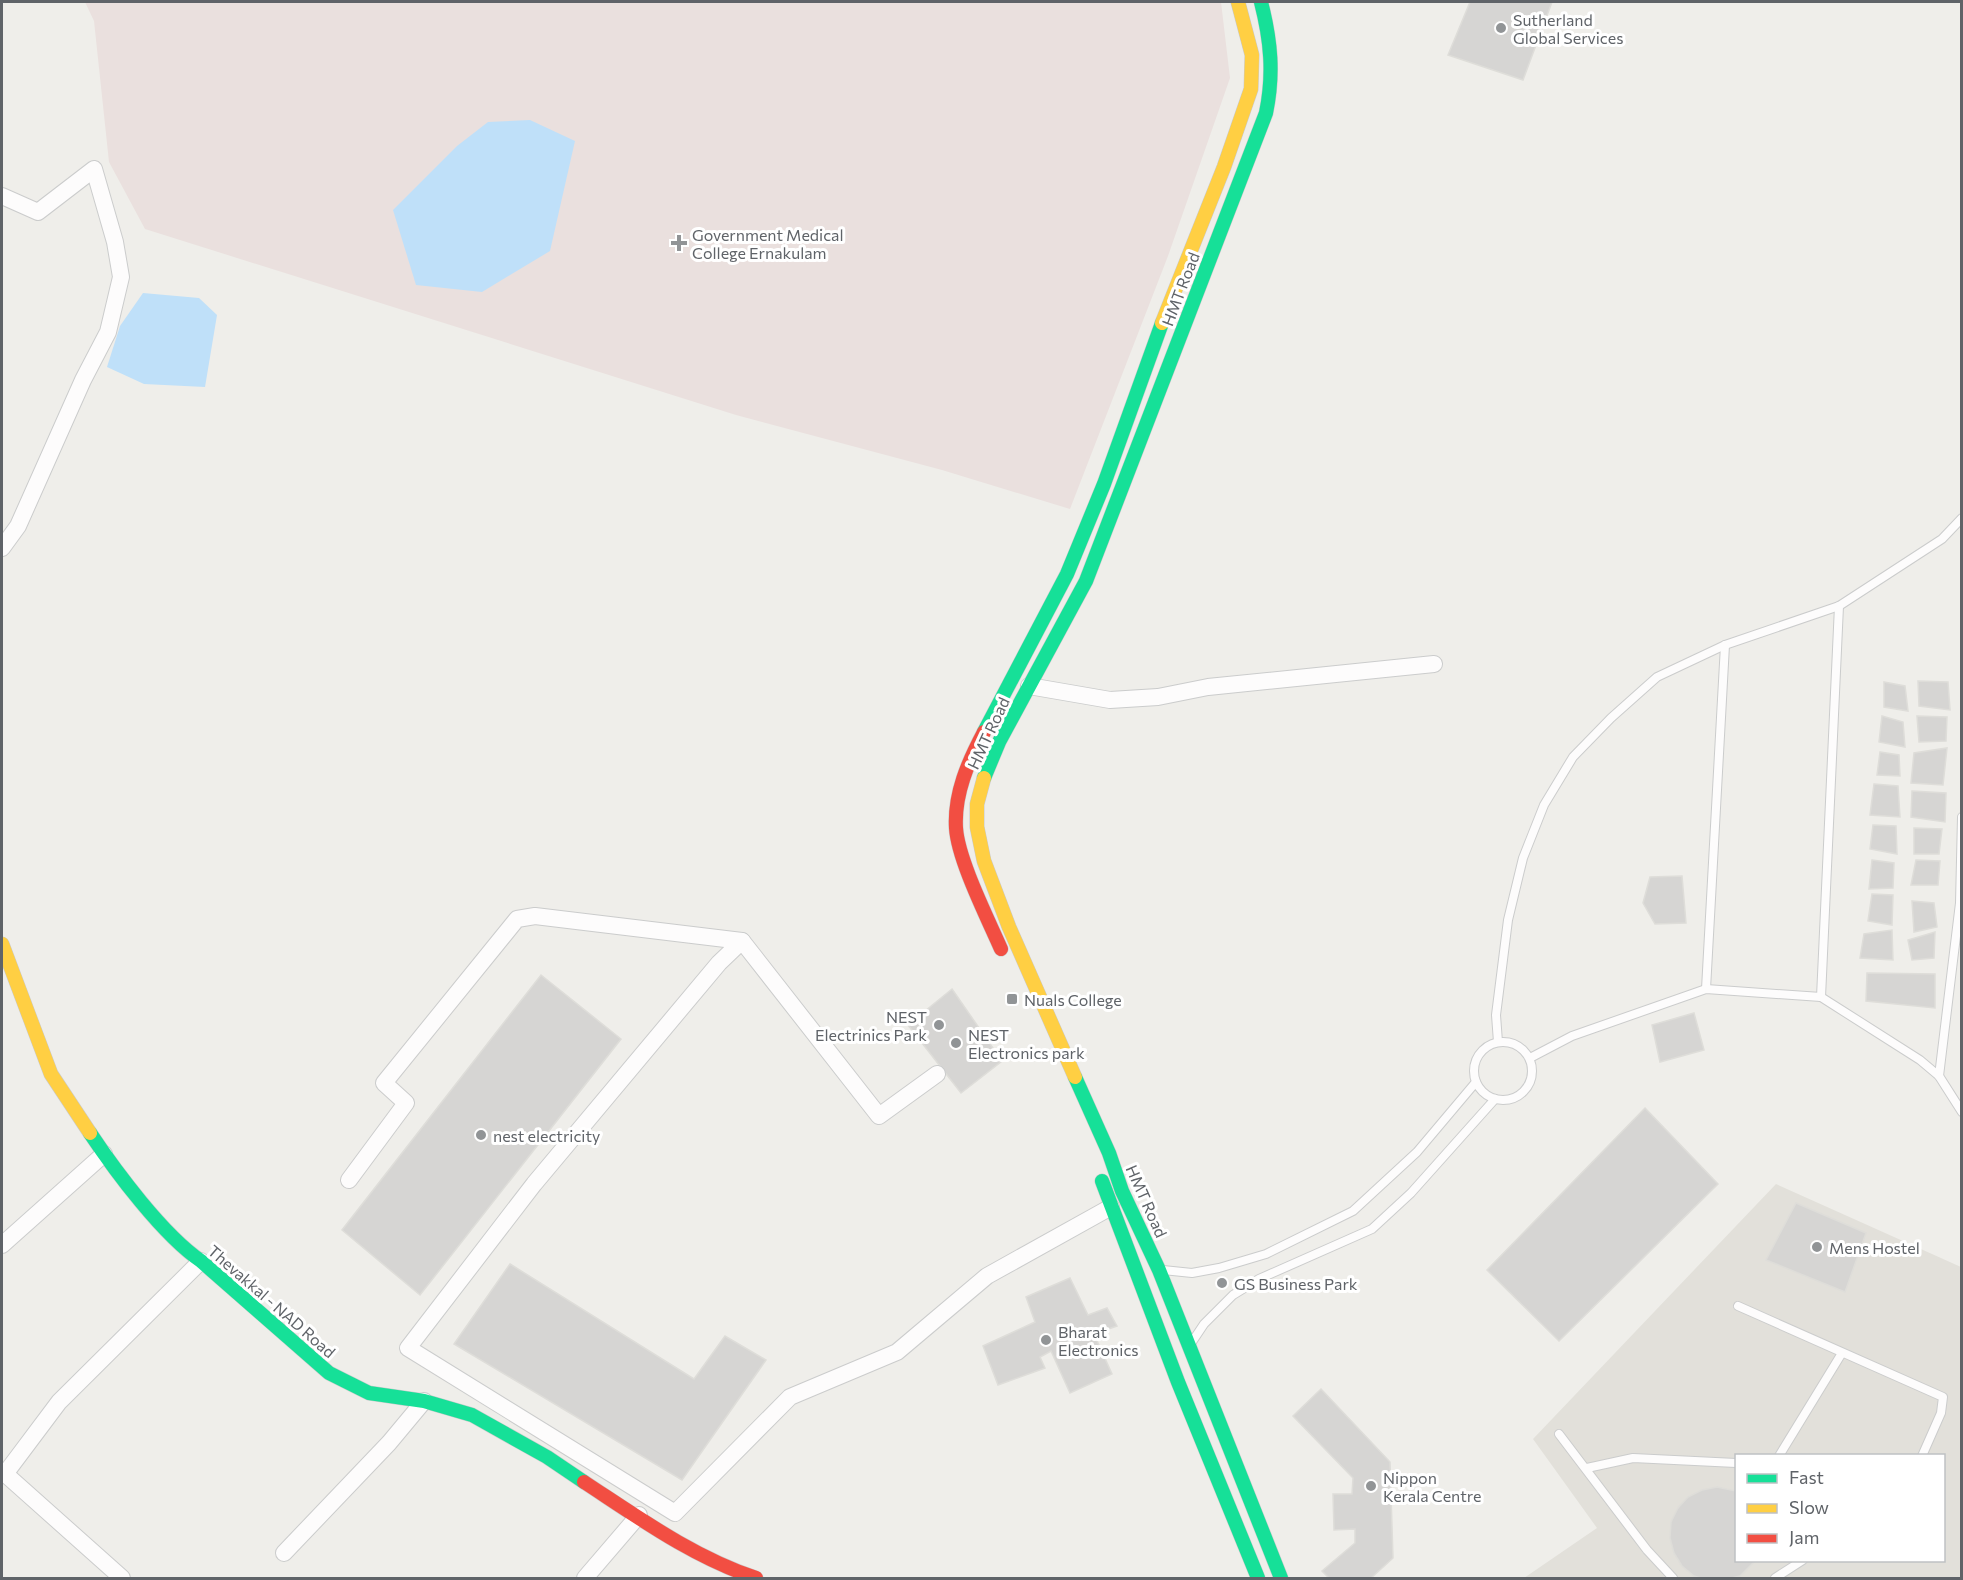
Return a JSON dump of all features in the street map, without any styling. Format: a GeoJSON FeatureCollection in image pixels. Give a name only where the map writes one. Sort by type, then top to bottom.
{"type":"FeatureCollection","features":[{"type":"Feature","properties":{"kind":"main road","name":"HMT Road"},"geometry":{"type":"LineString","coordinates":[[1007,961],[978,897],[956,829],[958,796],[969,760],[1071,564],[1104,484],[1251,89],[1252,55],[1238,2]]}},
{"type":"Feature","properties":{"kind":"main road","name":"HMT Road"},"geometry":{"type":"LineString","coordinates":[[1261,2],[1273,46],[1274,80],[1266,113],[1086,581],[1029,686],[985,774],[977,804],[977,827],[984,861],[1009,927],[1109,1153],[1122,1191],[1159,1270],[1281,1578]]}},
{"type":"Feature","properties":{"kind":"main road"},"geometry":{"type":"LineString","coordinates":[[956,829],[977,827]]}},
{"type":"Feature","properties":{"kind":"main road","name":"Thevakkal - NAD Road"},"geometry":{"type":"LineString","coordinates":[[2,944],[51,1074],[105,1154],[182,1247],[329,1373],[369,1393],[424,1401],[472,1415],[547,1457],[639,1515],[669,1538],[735,1571],[756,1578]]}},
{"type":"Feature","properties":{"kind":"main road"},"geometry":{"type":"LineString","coordinates":[[1064,1089],[1079,1120]]}},
{"type":"Feature","properties":{"kind":"main road","name":"HMT Road"},"geometry":{"type":"LineString","coordinates":[[1095,1164],[1178,1382],[1258,1578]]}},
{"type":"Feature","properties":{"kind":"street"},"geometry":{"type":"LineString","coordinates":[[2,195],[38,212],[94,169],[115,242],[121,277],[108,332],[83,380],[18,526],[3,542]]}},
{"type":"Feature","properties":{"kind":"street"},"geometry":{"type":"LineString","coordinates":[[1029,686],[1110,700],[1134,699],[1158,697],[1208,687],[1434,664]]}},
{"type":"Feature","properties":{"kind":"street"},"geometry":{"type":"LineString","coordinates":[[348,1180],[406,1103],[384,1083],[517,919],[535,916],[742,941],[879,1116],[938,1074]]}},
{"type":"Feature","properties":{"kind":"street"},"geometry":{"type":"LineString","coordinates":[[742,941],[719,963],[534,1184],[408,1348],[675,1513],[790,1397],[897,1352],[987,1276],[1112,1207]]}},
{"type":"Feature","properties":{"kind":"street"},"geometry":{"type":"LineString","coordinates":[[2,1245],[105,1154]]}},
{"type":"Feature","properties":{"kind":"street"},"geometry":{"type":"LineString","coordinates":[[122,1578],[3,1472],[59,1402],[201,1261]]}},
{"type":"Feature","properties":{"kind":"street"},"geometry":{"type":"LineString","coordinates":[[284,1553],[389,1443],[424,1401]]}},
{"type":"Feature","properties":{"kind":"street"},"geometry":{"type":"LineString","coordinates":[[585,1578],[639,1515]]}},
{"type":"Feature","properties":{"kind":"lane"},"geometry":{"type":"LineString","coordinates":[[1498,1042],[1497,1015],[1508,920],[1523,858],[1544,805],[1573,757],[1611,718],[1657,677],[1725,645],[1839,606],[1941,539],[1962,518]]}},
{"type":"Feature","properties":{"kind":"lane"},"geometry":{"type":"LineString","coordinates":[[1821,997],[1839,606]]}},
{"type":"Feature","properties":{"kind":"lane"},"geometry":{"type":"LineString","coordinates":[[1706,989],[1725,645]]}},
{"type":"Feature","properties":{"kind":"lane"},"geometry":{"type":"LineString","coordinates":[[1939,1076],[1960,903],[1962,817]]}},
{"type":"Feature","properties":{"kind":"lane"},"geometry":{"type":"LineString","coordinates":[[1530,1058],[1572,1035],[1706,989],[1821,997],[1920,1060],[1939,1076],[1962,1112]]}},
{"type":"Feature","properties":{"kind":"lane"},"geometry":{"type":"LineString","coordinates":[[1498,1042],[1516,1044],[1530,1058],[1532,1077],[1529,1086],[1514,1098],[1495,1099],[1486,1095],[1476,1082],[1474,1069],[1476,1060],[1481,1052],[1498,1042]]}},
{"type":"Feature","properties":{"kind":"lane"},"geometry":{"type":"LineString","coordinates":[[1159,1270],[1192,1273],[1219,1268],[1266,1254],[1353,1210],[1417,1152],[1476,1082]]}},
{"type":"Feature","properties":{"kind":"lane"},"geometry":{"type":"LineString","coordinates":[[1190,1347],[1204,1324],[1233,1295],[1259,1279],[1372,1229],[1411,1193],[1495,1099]]}},
{"type":"Feature","properties":{"kind":"lane"},"geometry":{"type":"LineString","coordinates":[[1738,1306],[1943,1396],[1941,1413],[1922,1454]]}},
{"type":"Feature","properties":{"kind":"lane"},"geometry":{"type":"LineString","coordinates":[[1780,1454],[1842,1353]]}},
{"type":"Feature","properties":{"kind":"lane"},"geometry":{"type":"LineString","coordinates":[[1559,1434],[1647,1550],[1673,1578]]}},
{"type":"Feature","properties":{"kind":"lane"},"geometry":{"type":"LineString","coordinates":[[1587,1468],[1634,1458],[1735,1463]]}},
{"type":"Feature","properties":{"kind":"lane"},"geometry":{"type":"LineString","coordinates":[[1775,1578],[1800,1562]]}},
{"type":"Feature","properties":{"kind":"shaded area","name":"Government Medical College Ernakulam"},"geometry":{"type":"Polygon","coordinates":[[[85,2],[1221,2],[1230,78],[1168,256],[1070,509],[942,470],[736,415],[145,229],[109,162],[94,21],[85,2]]]}},
{"type":"Feature","properties":{"kind":"shaded area"},"geometry":{"type":"Polygon","coordinates":[[[1776,1184],[1961,1267],[1961,1578],[1524,1578],[1597,1528],[1533,1439],[1776,1184]]]}},
{"type":"Feature","properties":{"kind":"water"},"geometry":{"type":"Polygon","coordinates":[[[530,120],[575,141],[550,251],[482,292],[416,285],[393,210],[457,146],[488,122],[530,120]]]}},
{"type":"Feature","properties":{"kind":"water"},"geometry":{"type":"Polygon","coordinates":[[[143,293],[199,298],[217,315],[205,387],[144,384],[107,367],[120,326],[143,293]]]}},
{"type":"Feature","properties":{"kind":"building","name":"Sutherland Global Services"},"geometry":{"type":"Polygon","coordinates":[[[1470,2],[1552,2],[1523,80],[1448,55],[1470,2]]]}},
{"type":"Feature","properties":{"kind":"building"},"geometry":{"type":"Polygon","coordinates":[[[1918,681],[1948,682],[1950,710],[1919,706],[1918,681]]]}},
{"type":"Feature","properties":{"kind":"building"},"geometry":{"type":"Polygon","coordinates":[[[1884,682],[1905,686],[1908,711],[1884,707],[1884,682]]]}},
{"type":"Feature","properties":{"kind":"building"},"geometry":{"type":"Polygon","coordinates":[[[1882,716],[1903,722],[1905,747],[1879,742],[1882,716]]]}},
{"type":"Feature","properties":{"kind":"building"},"geometry":{"type":"Polygon","coordinates":[[[1917,716],[1947,717],[1946,741],[1919,742],[1917,716]]]}},
{"type":"Feature","properties":{"kind":"building"},"geometry":{"type":"Polygon","coordinates":[[[1947,748],[1943,785],[1911,783],[1914,753],[1947,748]]]}},
{"type":"Feature","properties":{"kind":"building"},"geometry":{"type":"Polygon","coordinates":[[[1880,752],[1899,755],[1900,776],[1877,775],[1880,752]]]}},
{"type":"Feature","properties":{"kind":"building"},"geometry":{"type":"Polygon","coordinates":[[[1874,784],[1898,786],[1900,817],[1870,815],[1874,784]]]}},
{"type":"Feature","properties":{"kind":"building"},"geometry":{"type":"Polygon","coordinates":[[[1912,791],[1946,793],[1945,822],[1911,817],[1912,791]]]}},
{"type":"Feature","properties":{"kind":"building"},"geometry":{"type":"Polygon","coordinates":[[[1873,825],[1896,826],[1897,854],[1870,849],[1873,825]]]}},
{"type":"Feature","properties":{"kind":"building"},"geometry":{"type":"Polygon","coordinates":[[[1914,828],[1942,829],[1939,854],[1914,854],[1914,828]]]}},
{"type":"Feature","properties":{"kind":"building"},"geometry":{"type":"Polygon","coordinates":[[[1872,860],[1894,863],[1893,888],[1869,889],[1872,860]]]}},
{"type":"Feature","properties":{"kind":"building"},"geometry":{"type":"Polygon","coordinates":[[[1916,860],[1940,861],[1938,885],[1911,885],[1916,860]]]}},
{"type":"Feature","properties":{"kind":"building"},"geometry":{"type":"Polygon","coordinates":[[[1682,876],[1686,923],[1655,924],[1643,903],[1650,877],[1682,876]]]}},
{"type":"Feature","properties":{"kind":"building"},"geometry":{"type":"Polygon","coordinates":[[[1872,894],[1893,895],[1892,925],[1868,921],[1872,894]]]}},
{"type":"Feature","properties":{"kind":"building"},"geometry":{"type":"Polygon","coordinates":[[[1912,901],[1934,903],[1937,927],[1914,932],[1912,901]]]}},
{"type":"Feature","properties":{"kind":"building"},"geometry":{"type":"Polygon","coordinates":[[[1892,930],[1893,960],[1860,958],[1864,934],[1892,930]]]}},
{"type":"Feature","properties":{"kind":"building"},"geometry":{"type":"Polygon","coordinates":[[[1935,932],[1934,958],[1912,960],[1908,940],[1935,932]]]}},
{"type":"Feature","properties":{"kind":"building"},"geometry":{"type":"Polygon","coordinates":[[[1867,973],[1935,974],[1935,1008],[1866,1001],[1867,973]]]}},
{"type":"Feature","properties":{"kind":"building","name":"nest electricity"},"geometry":{"type":"Polygon","coordinates":[[[541,975],[621,1039],[420,1295],[342,1230],[541,975]]]}},
{"type":"Feature","properties":{"kind":"building","name":"NEST Electronics park"},"geometry":{"type":"Polygon","coordinates":[[[952,989],[1002,1061],[961,1093],[908,1025],[952,989]]]}},
{"type":"Feature","properties":{"kind":"building"},"geometry":{"type":"Polygon","coordinates":[[[1694,1013],[1704,1050],[1660,1062],[1652,1025],[1694,1013]]]}},
{"type":"Feature","properties":{"kind":"building"},"geometry":{"type":"Polygon","coordinates":[[[1645,1108],[1718,1184],[1559,1341],[1487,1270],[1645,1108]]]}},
{"type":"Feature","properties":{"kind":"building","name":"Mens Hostel"},"geometry":{"type":"Polygon","coordinates":[[[1796,1203],[1866,1233],[1845,1292],[1766,1260],[1796,1203]]]}},
{"type":"Feature","properties":{"kind":"building"},"geometry":{"type":"Polygon","coordinates":[[[510,1264],[694,1379],[725,1336],[766,1360],[682,1480],[454,1344],[510,1264]]]}},
{"type":"Feature","properties":{"kind":"building","name":"Bharat Electronics"},"geometry":{"type":"Polygon","coordinates":[[[1070,1278],[1088,1315],[1107,1308],[1117,1326],[1094,1334],[1112,1374],[1070,1393],[1051,1351],[1040,1357],[1045,1368],[998,1385],[983,1346],[1035,1322],[1026,1297],[1070,1278]]]}},
{"type":"Feature","properties":{"kind":"building","name":"Nippon Kerala Centre"},"geometry":{"type":"Polygon","coordinates":[[[1321,1389],[1390,1462],[1393,1558],[1371,1578],[1329,1578],[1322,1571],[1355,1543],[1355,1529],[1334,1530],[1333,1494],[1352,1494],[1353,1478],[1293,1416],[1321,1389]]]}},
{"type":"Feature","properties":{"kind":"building"},"geometry":{"type":"Polygon","coordinates":[[[1717,1487],[1735,1491],[1735,1562],[1754,1562],[1740,1576],[1701,1578],[1694,1576],[1682,1566],[1674,1553],[1670,1538],[1671,1522],[1678,1508],[1688,1497],[1702,1490],[1717,1487]]]}},
{"type":"Feature","properties":{"kind":"traffic: fast"},"geometry":{"type":"LineString","coordinates":[[984,778],[999,742],[1086,581],[1266,113],[1270,85],[1270,57],[1261,2]]}},
{"type":"Feature","properties":{"kind":"traffic: fast"},"geometry":{"type":"LineString","coordinates":[[984,732],[1067,574],[1104,484],[1162,323]]}},
{"type":"Feature","properties":{"kind":"traffic: fast"},"geometry":{"type":"LineString","coordinates":[[1075,1077],[1109,1153],[1122,1191],[1159,1270],[1281,1578]]}},
{"type":"Feature","properties":{"kind":"traffic: fast"},"geometry":{"type":"LineString","coordinates":[[90,1133],[127,1184],[171,1236],[329,1373],[369,1393],[424,1401],[472,1415],[547,1457],[584,1482]]}},
{"type":"Feature","properties":{"kind":"traffic: fast"},"geometry":{"type":"LineString","coordinates":[[1102,1181],[1178,1382],[1258,1578]]}},
{"type":"Feature","properties":{"kind":"traffic: slow"},"geometry":{"type":"LineString","coordinates":[[1162,323],[1224,167],[1251,89],[1252,55],[1238,2]]}},
{"type":"Feature","properties":{"kind":"traffic: slow"},"geometry":{"type":"LineString","coordinates":[[984,778],[977,804],[977,827],[984,861],[1009,927],[1075,1077]]}},
{"type":"Feature","properties":{"kind":"traffic: slow"},"geometry":{"type":"LineString","coordinates":[[2,944],[51,1074],[90,1133]]}},
{"type":"Feature","properties":{"kind":"traffic: jam"},"geometry":{"type":"LineString","coordinates":[[984,732],[963,778],[957,803],[956,828],[962,856],[1001,949]]}},
{"type":"Feature","properties":{"kind":"traffic: jam"},"geometry":{"type":"LineString","coordinates":[[584,1482],[688,1548],[756,1578]]}},
{"type":"Feature","properties":{"kind":"place","name":"Sutherland Global Services"},"geometry":{"type":"Point","coordinates":[1501,28]}},
{"type":"Feature","properties":{"kind":"place","name":"Government Medical College Ernakulam"},"geometry":{"type":"Point","coordinates":[679,243]}},
{"type":"Feature","properties":{"kind":"place","name":"Nuals College"},"geometry":{"type":"Point","coordinates":[1012,999]}},
{"type":"Feature","properties":{"kind":"place","name":"NEST Electrinics Park"},"geometry":{"type":"Point","coordinates":[939,1025]}},
{"type":"Feature","properties":{"kind":"place","name":"NEST Electronics park"},"geometry":{"type":"Point","coordinates":[956,1043]}},
{"type":"Feature","properties":{"kind":"place","name":"nest electricity"},"geometry":{"type":"Point","coordinates":[481,1135]}},
{"type":"Feature","properties":{"kind":"place","name":"Mens Hostel"},"geometry":{"type":"Point","coordinates":[1817,1247]}},
{"type":"Feature","properties":{"kind":"place","name":"GS Business Park"},"geometry":{"type":"Point","coordinates":[1222,1283]}},
{"type":"Feature","properties":{"kind":"place","name":"Bharat Electronics"},"geometry":{"type":"Point","coordinates":[1046,1340]}},
{"type":"Feature","properties":{"kind":"place","name":"Nippon Kerala Centre"},"geometry":{"type":"Point","coordinates":[1371,1486]}}]}
